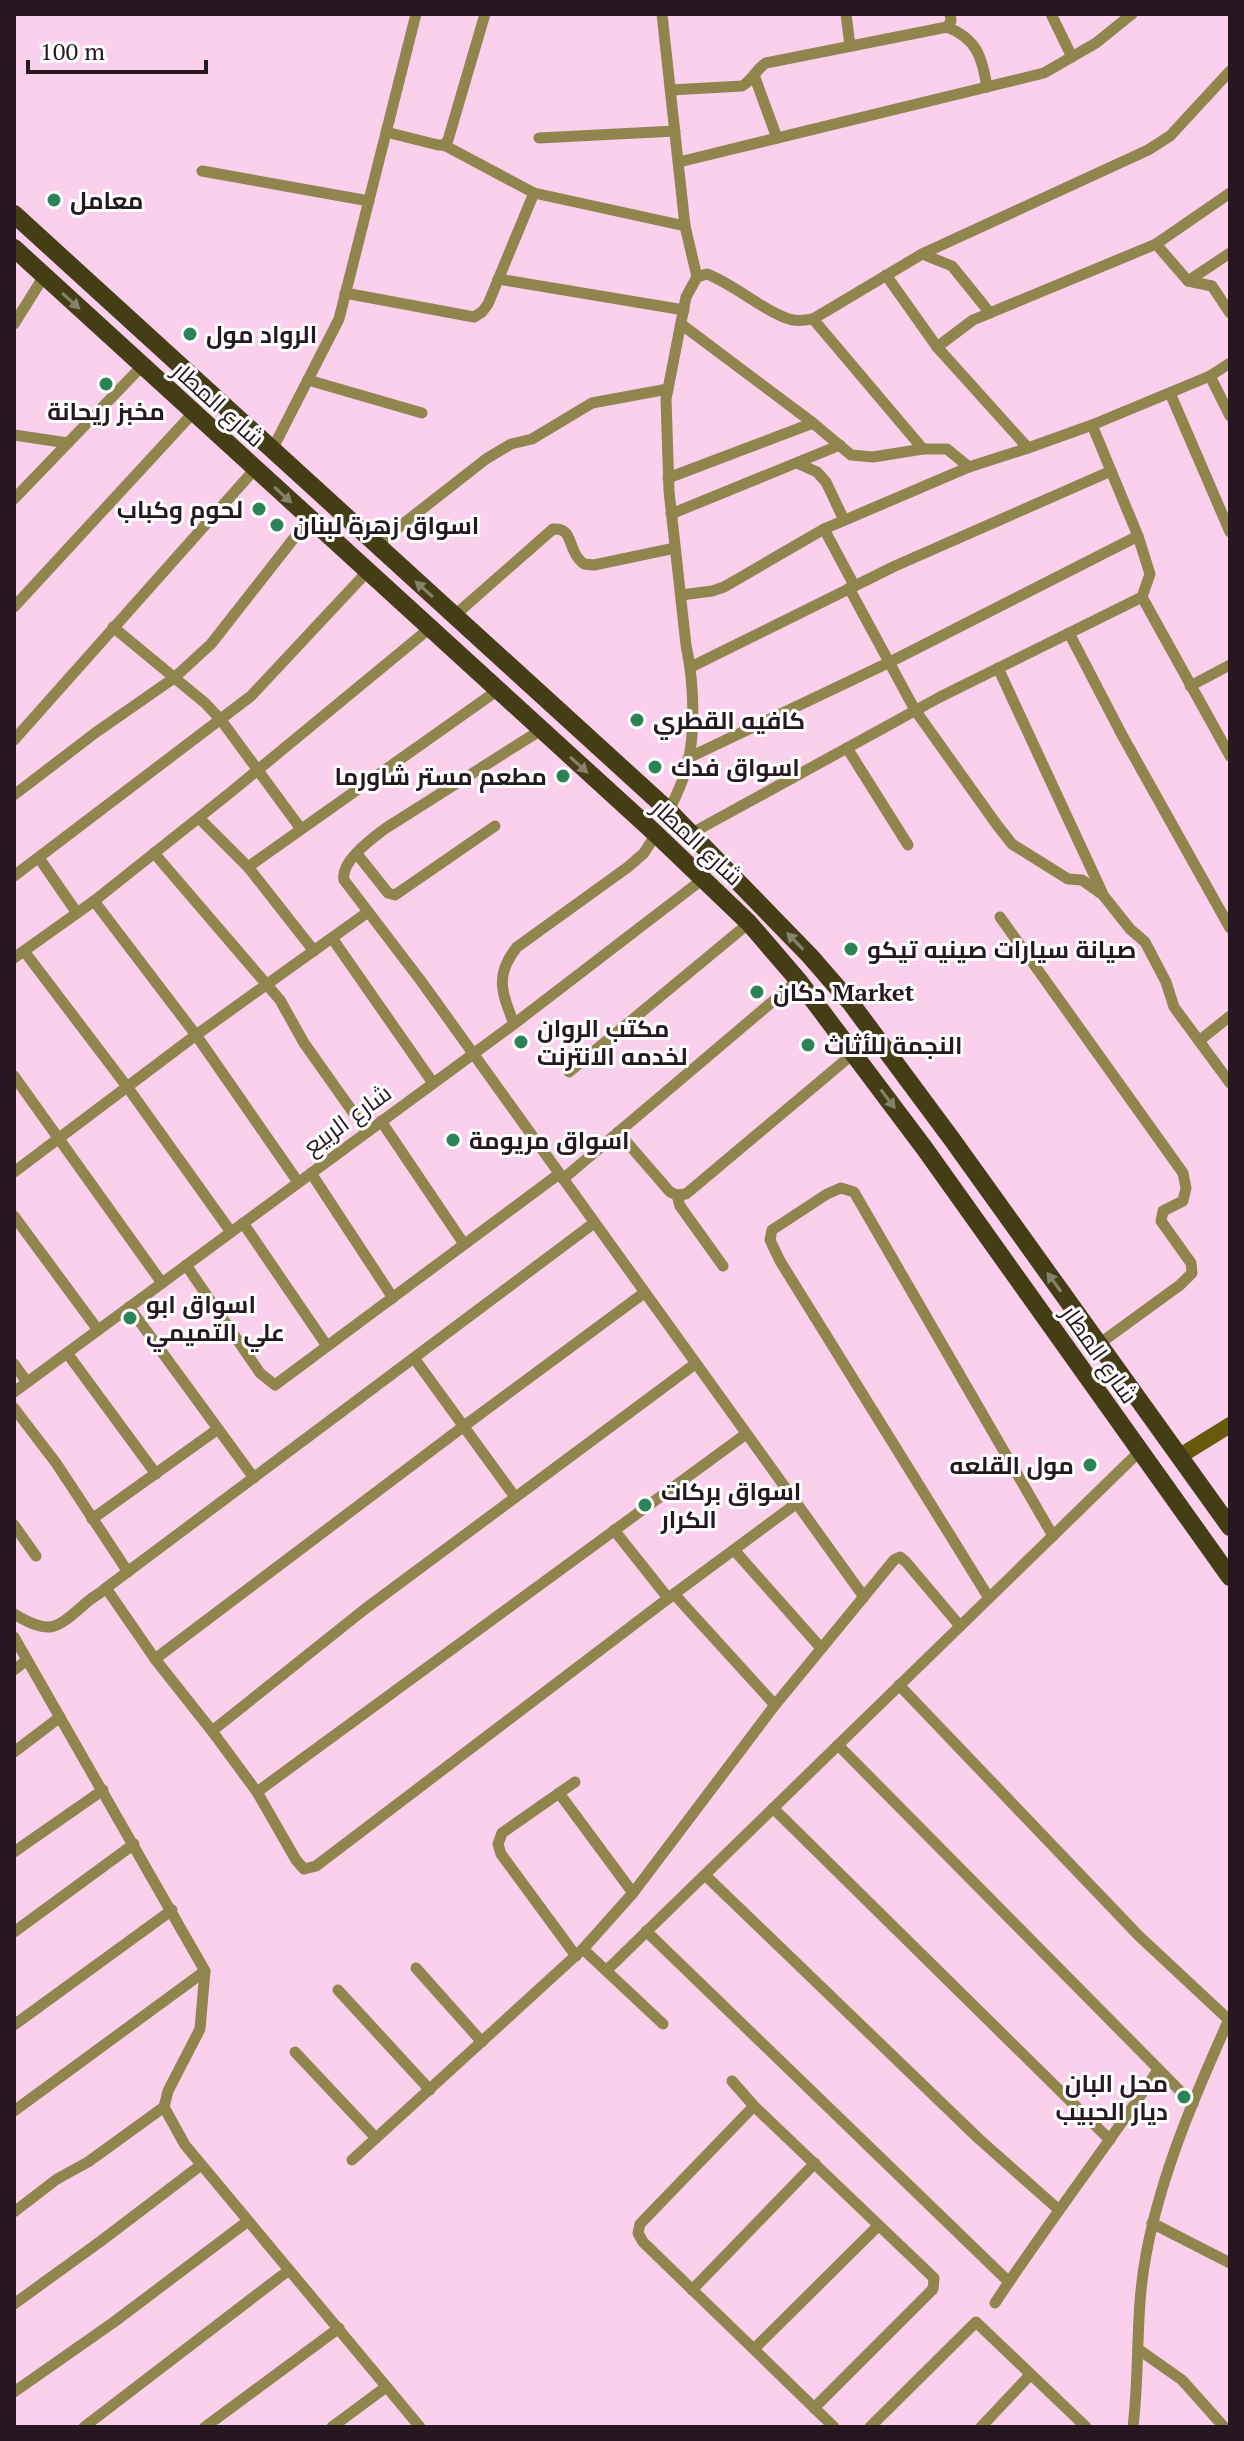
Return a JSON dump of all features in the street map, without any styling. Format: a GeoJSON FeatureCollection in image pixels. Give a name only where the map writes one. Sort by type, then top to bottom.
{"type":"FeatureCollection","features":[{"type":"Feature","properties":{"kind":"main road","name":"شارع المطار"},"geometry":{"type":"LineString","coordinates":[[14,214],[669,811],[810,956],[850,1002],[963,1154],[1230,1527]]}},
{"type":"Feature","properties":{"kind":"main road","name":"شارع المطار"},"geometry":{"type":"LineString","coordinates":[[14,248],[656,834],[749,923],[854,1053],[1230,1577]]}},
{"type":"Feature","properties":{"kind":"main road"},"geometry":{"type":"LineString","coordinates":[[100,327],[113,325],[118,317],[117,308]]}},
{"type":"Feature","properties":{"kind":"main road"},"geometry":{"type":"LineString","coordinates":[[139,363],[137,353],[142,346],[155,343]]}},
{"type":"Feature","properties":{"kind":"main road"},"geometry":{"type":"LineString","coordinates":[[478,671],[489,668],[494,653]]}},
{"type":"Feature","properties":{"kind":"main road"},"geometry":{"type":"LineString","coordinates":[[503,694],[514,685],[526,682]]}},
{"type":"Feature","properties":{"kind":"main road"},"geometry":{"type":"LineString","coordinates":[[912,1132],[926,1129],[934,1116]]}},
{"type":"Feature","properties":{"kind":"main road"},"geometry":{"type":"LineString","coordinates":[[941,1172],[949,1158],[963,1154]]}},
{"type":"Feature","properties":{"kind":"street"},"geometry":{"type":"LineString","coordinates":[[272,450],[339,319],[416,14]]}},
{"type":"Feature","properties":{"kind":"street"},"geometry":{"type":"LineString","coordinates":[[444,145],[485,14]]}},
{"type":"Feature","properties":{"kind":"street"},"geometry":{"type":"LineString","coordinates":[[662,14],[685,226],[697,277],[686,297],[666,399],[671,514],[691,667],[692,735],[685,775],[669,811]]}},
{"type":"Feature","properties":{"kind":"street"},"geometry":{"type":"LineString","coordinates":[[846,14],[850,46]]}},
{"type":"Feature","properties":{"kind":"street"},"geometry":{"type":"LineString","coordinates":[[947,27],[951,21],[950,14]]}},
{"type":"Feature","properties":{"kind":"street"},"geometry":{"type":"LineString","coordinates":[[1051,14],[1072,57]]}},
{"type":"Feature","properties":{"kind":"street"},"geometry":{"type":"LineString","coordinates":[[679,162],[1044,73],[1096,43],[1132,14]]}},
{"type":"Feature","properties":{"kind":"street"},"geometry":{"type":"LineString","coordinates":[[671,90],[742,86],[751,81],[766,63],[947,27],[965,34],[982,58],[987,87]]}},
{"type":"Feature","properties":{"kind":"street"},"geometry":{"type":"LineString","coordinates":[[697,277],[707,274],[723,280],[795,321],[813,319],[922,254],[1148,150],[1170,136],[1230,71]]}},
{"type":"Feature","properties":{"kind":"street"},"geometry":{"type":"LineString","coordinates":[[754,75],[777,138]]}},
{"type":"Feature","properties":{"kind":"street"},"geometry":{"type":"LineString","coordinates":[[539,138],[675,131]]}},
{"type":"Feature","properties":{"kind":"street"},"geometry":{"type":"LineString","coordinates":[[386,132],[444,145],[534,193],[685,226]]}},
{"type":"Feature","properties":{"kind":"street"},"geometry":{"type":"LineString","coordinates":[[202,171],[369,201]]}},
{"type":"Feature","properties":{"kind":"street"},"geometry":{"type":"LineString","coordinates":[[345,293],[474,317],[488,304],[534,193]]}},
{"type":"Feature","properties":{"kind":"street"},"geometry":{"type":"LineString","coordinates":[[937,347],[973,320],[1156,244],[1230,193]]}},
{"type":"Feature","properties":{"kind":"street"},"geometry":{"type":"LineString","coordinates":[[1156,244],[1188,281],[1212,286],[1230,313]]}},
{"type":"Feature","properties":{"kind":"street"},"geometry":{"type":"LineString","coordinates":[[1188,281],[1230,253]]}},
{"type":"Feature","properties":{"kind":"street"},"geometry":{"type":"LineString","coordinates":[[922,254],[952,266],[990,313]]}},
{"type":"Feature","properties":{"kind":"street"},"geometry":{"type":"LineString","coordinates":[[886,275],[937,347],[1028,448]]}},
{"type":"Feature","properties":{"kind":"street"},"geometry":{"type":"LineString","coordinates":[[14,324],[44,276]]}},
{"type":"Feature","properties":{"kind":"street"},"geometry":{"type":"LineString","coordinates":[[498,279],[684,310]]}},
{"type":"Feature","properties":{"kind":"street"},"geometry":{"type":"LineString","coordinates":[[813,319],[923,449]]}},
{"type":"Feature","properties":{"kind":"street"},"geometry":{"type":"LineString","coordinates":[[681,324],[851,455],[861,457],[947,449],[969,467]]}},
{"type":"Feature","properties":{"kind":"street"},"geometry":{"type":"LineString","coordinates":[[14,499],[139,363]]}},
{"type":"Feature","properties":{"kind":"street"},"geometry":{"type":"LineString","coordinates":[[681,595],[724,587],[844,520],[969,467],[1092,425],[1210,376],[1230,363]]}},
{"type":"Feature","properties":{"kind":"street"},"geometry":{"type":"LineString","coordinates":[[1210,376],[1230,416]]}},
{"type":"Feature","properties":{"kind":"street"},"geometry":{"type":"LineString","coordinates":[[308,380],[422,413]]}},
{"type":"Feature","properties":{"kind":"street"},"geometry":{"type":"LineString","coordinates":[[376,545],[486,459],[511,444],[532,439],[592,403],[668,389]]}},
{"type":"Feature","properties":{"kind":"street"},"geometry":{"type":"LineString","coordinates":[[1170,393],[1230,532]]}},
{"type":"Feature","properties":{"kind":"street"},"geometry":{"type":"LineString","coordinates":[[14,607],[193,413]]}},
{"type":"Feature","properties":{"kind":"street"},"geometry":{"type":"LineString","coordinates":[[668,478],[813,423]]}},
{"type":"Feature","properties":{"kind":"street"},"geometry":{"type":"LineString","coordinates":[[692,833],[915,710],[1142,597],[1150,574],[1138,536],[1092,425]]}},
{"type":"Feature","properties":{"kind":"street"},"geometry":{"type":"LineString","coordinates":[[14,435],[68,443]]}},
{"type":"Feature","properties":{"kind":"street"},"geometry":{"type":"LineString","coordinates":[[671,514],[840,445]]}},
{"type":"Feature","properties":{"kind":"street"},"geometry":{"type":"LineString","coordinates":[[797,463],[817,472],[826,482],[844,520]]}},
{"type":"Feature","properties":{"kind":"street"},"geometry":{"type":"LineString","coordinates":[[14,740],[255,469]]}},
{"type":"Feature","properties":{"kind":"street"},"geometry":{"type":"LineString","coordinates":[[691,667],[851,587],[1111,471]]}},
{"type":"Feature","properties":{"kind":"street"},"geometry":{"type":"LineString","coordinates":[[14,795],[174,678],[211,644],[309,519]]}},
{"type":"Feature","properties":{"kind":"street"},"geometry":{"type":"LineString","coordinates":[[454,616],[553,529],[560,528],[569,535],[575,554],[584,564],[594,565],[675,548]]}},
{"type":"Feature","properties":{"kind":"street"},"geometry":{"type":"LineString","coordinates":[[824,529],[915,710],[976,797],[1012,844],[1068,879],[1082,880],[1103,895]]}},
{"type":"Feature","properties":{"kind":"street"},"geometry":{"type":"LineString","coordinates":[[688,758],[890,662],[1138,536]]}},
{"type":"Feature","properties":{"kind":"street"},"geometry":{"type":"LineString","coordinates":[[14,876],[251,696],[367,572]]}},
{"type":"Feature","properties":{"kind":"street"},"geometry":{"type":"LineString","coordinates":[[1142,597],[1230,756]]}},
{"type":"Feature","properties":{"kind":"street"},"geometry":{"type":"LineString","coordinates":[[113,627],[221,720],[301,829]]}},
{"type":"Feature","properties":{"kind":"street"},"geometry":{"type":"LineString","coordinates":[[231,1232],[128,1088],[19,955],[94,901],[199,818],[430,628]]}},
{"type":"Feature","properties":{"kind":"street"},"geometry":{"type":"LineString","coordinates":[[1069,633],[1230,928]]}},
{"type":"Feature","properties":{"kind":"street"},"geometry":{"type":"LineString","coordinates":[[1190,686],[1230,665]]}},
{"type":"Feature","properties":{"kind":"street"},"geometry":{"type":"LineString","coordinates":[[998,668],[1103,895],[1130,929],[1145,942],[1166,982],[1174,1007],[1230,1083]]}},
{"type":"Feature","properties":{"kind":"street"},"geometry":{"type":"LineString","coordinates":[[248,867],[503,694]]}},
{"type":"Feature","properties":{"kind":"street"},"geometry":{"type":"LineString","coordinates":[[541,730],[386,828],[342,872],[344,880],[864,1597]]}},
{"type":"Feature","properties":{"kind":"street"},"geometry":{"type":"LineString","coordinates":[[847,748],[908,845]]}},
{"type":"Feature","properties":{"kind":"street"},"geometry":{"type":"LineString","coordinates":[[199,818],[248,867],[314,951]]}},
{"type":"Feature","properties":{"kind":"street"},"geometry":{"type":"LineString","coordinates":[[357,854],[388,893],[395,895],[495,826]]}},
{"type":"Feature","properties":{"kind":"street"},"geometry":{"type":"LineString","coordinates":[[514,1024],[501,978],[506,961],[517,947],[628,867],[644,853],[656,834]]}},
{"type":"Feature","properties":{"kind":"street"},"geometry":{"type":"LineString","coordinates":[[154,853],[280,1000],[304,1043],[367,1132]]}},
{"type":"Feature","properties":{"kind":"street"},"geometry":{"type":"LineString","coordinates":[[39,858],[77,913]]}},
{"type":"Feature","properties":{"kind":"street","name":"شارع الربيع"},"geometry":{"type":"LineString","coordinates":[[14,1392],[514,1024],[703,879]]}},
{"type":"Feature","properties":{"kind":"street"},"geometry":{"type":"LineString","coordinates":[[94,901],[196,1035],[298,1182]]}},
{"type":"Feature","properties":{"kind":"street"},"geometry":{"type":"LineString","coordinates":[[14,1172],[196,1035],[368,912]]}},
{"type":"Feature","properties":{"kind":"street"},"geometry":{"type":"LineString","coordinates":[[1000,917],[1183,1173],[1186,1188],[1183,1201],[1163,1211],[1161,1221],[1191,1263],[1192,1273],[1099,1344]]}},
{"type":"Feature","properties":{"kind":"street"},"geometry":{"type":"LineString","coordinates":[[569,1072],[749,923]]}},
{"type":"Feature","properties":{"kind":"street"},"geometry":{"type":"LineString","coordinates":[[332,938],[433,1083]]}},
{"type":"Feature","properties":{"kind":"street"},"geometry":{"type":"LineString","coordinates":[[186,1265],[268,1381],[275,1385],[618,1132],[798,980]]}},
{"type":"Feature","properties":{"kind":"street"},"geometry":{"type":"LineString","coordinates":[[1199,1041],[1230,1016]]}},
{"type":"Feature","properties":{"kind":"street"},"geometry":{"type":"LineString","coordinates":[[618,1132],[670,1192],[686,1194],[854,1053]]}},
{"type":"Feature","properties":{"kind":"street"},"geometry":{"type":"LineString","coordinates":[[14,1076],[162,1283]]}},
{"type":"Feature","properties":{"kind":"street"},"geometry":{"type":"LineString","coordinates":[[381,1121],[464,1244]]}},
{"type":"Feature","properties":{"kind":"street"},"geometry":{"type":"LineString","coordinates":[[311,1173],[393,1298]]}},
{"type":"Feature","properties":{"kind":"street"},"geometry":{"type":"LineString","coordinates":[[989,1598],[780,1261],[770,1240],[772,1230],[827,1194],[841,1188],[854,1192],[1053,1536]]}},
{"type":"Feature","properties":{"kind":"street"},"geometry":{"type":"LineString","coordinates":[[677,1195],[680,1206],[723,1266]]}},
{"type":"Feature","properties":{"kind":"street"},"geometry":{"type":"LineString","coordinates":[[14,1216],[98,1330]]}},
{"type":"Feature","properties":{"kind":"street"},"geometry":{"type":"LineString","coordinates":[[243,1223],[327,1346]]}},
{"type":"Feature","properties":{"kind":"street"},"geometry":{"type":"LineString","coordinates":[[14,1614],[39,1627],[48,1628],[80,1611],[87,1602],[594,1223]]}},
{"type":"Feature","properties":{"kind":"street"},"geometry":{"type":"LineString","coordinates":[[155,1659],[644,1293]]}},
{"type":"Feature","properties":{"kind":"street"},"geometry":{"type":"LineString","coordinates":[[129,1307],[254,1478]]}},
{"type":"Feature","properties":{"kind":"street"},"geometry":{"type":"LineString","coordinates":[[67,1353],[156,1474]]}},
{"type":"Feature","properties":{"kind":"street"},"geometry":{"type":"LineString","coordinates":[[414,1358],[515,1497]]}},
{"type":"Feature","properties":{"kind":"street"},"geometry":{"type":"LineString","coordinates":[[14,1364],[27,1382]]}},
{"type":"Feature","properties":{"kind":"street"},"geometry":{"type":"LineString","coordinates":[[212,1731],[365,1609],[695,1364]]}},
{"type":"Feature","properties":{"kind":"street"},"geometry":{"type":"LineString","coordinates":[[14,1408],[56,1463],[128,1572]]}},
{"type":"Feature","properties":{"kind":"street"},"geometry":{"type":"LineString","coordinates":[[1180,1456],[1230,1425]]}},
{"type":"Feature","properties":{"kind":"street"},"geometry":{"type":"LineString","coordinates":[[92,1519],[218,1429]]}},
{"type":"Feature","properties":{"kind":"street"},"geometry":{"type":"LineString","coordinates":[[257,1792],[746,1434]]}},
{"type":"Feature","properties":{"kind":"street"},"geometry":{"type":"LineString","coordinates":[[607,1970],[1139,1452]]}},
{"type":"Feature","properties":{"kind":"street"},"geometry":{"type":"LineString","coordinates":[[106,1588],[155,1659],[257,1792],[304,1869],[316,1866],[797,1503]]}},
{"type":"Feature","properties":{"kind":"street"},"geometry":{"type":"LineString","coordinates":[[14,1525],[36,1556]]}},
{"type":"Feature","properties":{"kind":"street"},"geometry":{"type":"LineString","coordinates":[[614,1530],[671,1596],[775,1705]]}},
{"type":"Feature","properties":{"kind":"street"},"geometry":{"type":"LineString","coordinates":[[734,1550],[821,1648]]}},
{"type":"Feature","properties":{"kind":"street"},"geometry":{"type":"LineString","coordinates":[[352,2160],[580,1952],[633,1893],[775,1705],[894,1560],[900,1557],[925,1582],[960,1626]]}},
{"type":"Feature","properties":{"kind":"street"},"geometry":{"type":"LineString","coordinates":[[14,1637],[205,1971],[200,2029],[168,2091],[164,2107],[14,2212]]}},
{"type":"Feature","properties":{"kind":"street"},"geometry":{"type":"LineString","coordinates":[[14,1670],[27,1660]]}},
{"type":"Feature","properties":{"kind":"street"},"geometry":{"type":"LineString","coordinates":[[899,1685],[1139,1936],[1229,2018],[1193,2104],[1152,2223],[1139,2304],[1133,2427]]}},
{"type":"Feature","properties":{"kind":"street"},"geometry":{"type":"LineString","coordinates":[[14,1752],[60,1717]]}},
{"type":"Feature","properties":{"kind":"street"},"geometry":{"type":"LineString","coordinates":[[838,1745],[1193,2104]]}},
{"type":"Feature","properties":{"kind":"street"},"geometry":{"type":"LineString","coordinates":[[575,1782],[502,1833],[498,1844],[501,1854],[580,1952],[607,1970],[663,2024]]}},
{"type":"Feature","properties":{"kind":"street"},"geometry":{"type":"LineString","coordinates":[[14,1852],[103,1790]]}},
{"type":"Feature","properties":{"kind":"street"},"geometry":{"type":"LineString","coordinates":[[559,1793],[633,1893]]}},
{"type":"Feature","properties":{"kind":"street"},"geometry":{"type":"LineString","coordinates":[[773,1808],[1110,2140]]}},
{"type":"Feature","properties":{"kind":"street"},"geometry":{"type":"LineString","coordinates":[[14,1932],[134,1844]]}},
{"type":"Feature","properties":{"kind":"street"},"geometry":{"type":"LineString","coordinates":[[705,1875],[979,2139],[1058,2209]]}},
{"type":"Feature","properties":{"kind":"street"},"geometry":{"type":"LineString","coordinates":[[14,2025],[172,1910]]}},
{"type":"Feature","properties":{"kind":"street"},"geometry":{"type":"LineString","coordinates":[[646,1931],[1009,2282]]}},
{"type":"Feature","properties":{"kind":"street"},"geometry":{"type":"LineString","coordinates":[[416,1968],[482,2042]]}},
{"type":"Feature","properties":{"kind":"street"},"geometry":{"type":"LineString","coordinates":[[14,2111],[205,1971]]}},
{"type":"Feature","properties":{"kind":"street"},"geometry":{"type":"LineString","coordinates":[[338,1990],[430,2090]]}},
{"type":"Feature","properties":{"kind":"street"},"geometry":{"type":"LineString","coordinates":[[295,2052],[376,2138]]}},
{"type":"Feature","properties":{"kind":"street"},"geometry":{"type":"LineString","coordinates":[[995,2303],[1158,2070]]}},
{"type":"Feature","properties":{"kind":"street"},"geometry":{"type":"LineString","coordinates":[[732,2081],[754,2106],[934,2278],[933,2289],[814,2408]]}},
{"type":"Feature","properties":{"kind":"street"},"geometry":{"type":"LineString","coordinates":[[754,2106],[640,2224],[638,2233],[643,2242],[834,2427]]}},
{"type":"Feature","properties":{"kind":"street"},"geometry":{"type":"LineString","coordinates":[[164,2107],[185,2145],[420,2427]]}},
{"type":"Feature","properties":{"kind":"street"},"geometry":{"type":"LineString","coordinates":[[692,2290],[815,2163]]}},
{"type":"Feature","properties":{"kind":"street"},"geometry":{"type":"LineString","coordinates":[[14,2304],[201,2165]]}},
{"type":"Feature","properties":{"kind":"street"},"geometry":{"type":"LineString","coordinates":[[14,2392],[114,2322],[248,2221]]}},
{"type":"Feature","properties":{"kind":"street"},"geometry":{"type":"LineString","coordinates":[[1152,2223],[1230,2263]]}},
{"type":"Feature","properties":{"kind":"street"},"geometry":{"type":"LineString","coordinates":[[754,2349],[878,2226]]}},
{"type":"Feature","properties":{"kind":"street"},"geometry":{"type":"LineString","coordinates":[[84,2427],[289,2270]]}},
{"type":"Feature","properties":{"kind":"street"},"geometry":{"type":"LineString","coordinates":[[870,2427],[976,2322],[1086,2427]]}},
{"type":"Feature","properties":{"kind":"street"},"geometry":{"type":"LineString","coordinates":[[205,2427],[339,2328]]}},
{"type":"Feature","properties":{"kind":"street"},"geometry":{"type":"LineString","coordinates":[[1138,2349],[1182,2380],[1224,2427]]}},
{"type":"Feature","properties":{"kind":"street"},"geometry":{"type":"LineString","coordinates":[[981,2427],[1030,2375]]}},
{"type":"Feature","properties":{"kind":"street"},"geometry":{"type":"LineString","coordinates":[[332,2427],[386,2387]]}},
{"type":"Feature","properties":{"kind":"place","name":"معامل"},"geometry":{"type":"Point","coordinates":[54,200]}},
{"type":"Feature","properties":{"kind":"place","name":"الرواد مول"},"geometry":{"type":"Point","coordinates":[190,334]}},
{"type":"Feature","properties":{"kind":"place","name":"مخبز ريحانة"},"geometry":{"type":"Point","coordinates":[106,384]}},
{"type":"Feature","properties":{"kind":"place","name":"لحوم وكباب"},"geometry":{"type":"Point","coordinates":[259,509]}},
{"type":"Feature","properties":{"kind":"place","name":"اسواق زهرة لبنان"},"geometry":{"type":"Point","coordinates":[277,525]}},
{"type":"Feature","properties":{"kind":"place","name":"كافيه القطري"},"geometry":{"type":"Point","coordinates":[637,720]}},
{"type":"Feature","properties":{"kind":"place","name":"اسواق فدك"},"geometry":{"type":"Point","coordinates":[655,767]}},
{"type":"Feature","properties":{"kind":"place","name":"مطعم مستر شاورما"},"geometry":{"type":"Point","coordinates":[563,776]}},
{"type":"Feature","properties":{"kind":"place","name":"صيانة سيارات صينيه تيكو"},"geometry":{"type":"Point","coordinates":[851,949]}},
{"type":"Feature","properties":{"kind":"place","name":"دكان Market"},"geometry":{"type":"Point","coordinates":[757,992]}},
{"type":"Feature","properties":{"kind":"place","name":"مكتب الروان لخدمه الانترنت"},"geometry":{"type":"Point","coordinates":[521,1042]}},
{"type":"Feature","properties":{"kind":"place","name":"النجمة للأثاث"},"geometry":{"type":"Point","coordinates":[808,1045]}},
{"type":"Feature","properties":{"kind":"place","name":"اسواق مريومة"},"geometry":{"type":"Point","coordinates":[453,1140]}},
{"type":"Feature","properties":{"kind":"place","name":"اسواق ابو علي التميمي"},"geometry":{"type":"Point","coordinates":[130,1318]}},
{"type":"Feature","properties":{"kind":"place","name":"مول القلعه"},"geometry":{"type":"Point","coordinates":[1090,1465]}},
{"type":"Feature","properties":{"kind":"place","name":"اسواق بركات الكرار"},"geometry":{"type":"Point","coordinates":[645,1505]}},
{"type":"Feature","properties":{"kind":"place","name":"محل البان ديار الحبيب"},"geometry":{"type":"Point","coordinates":[1184,2097]}}]}
